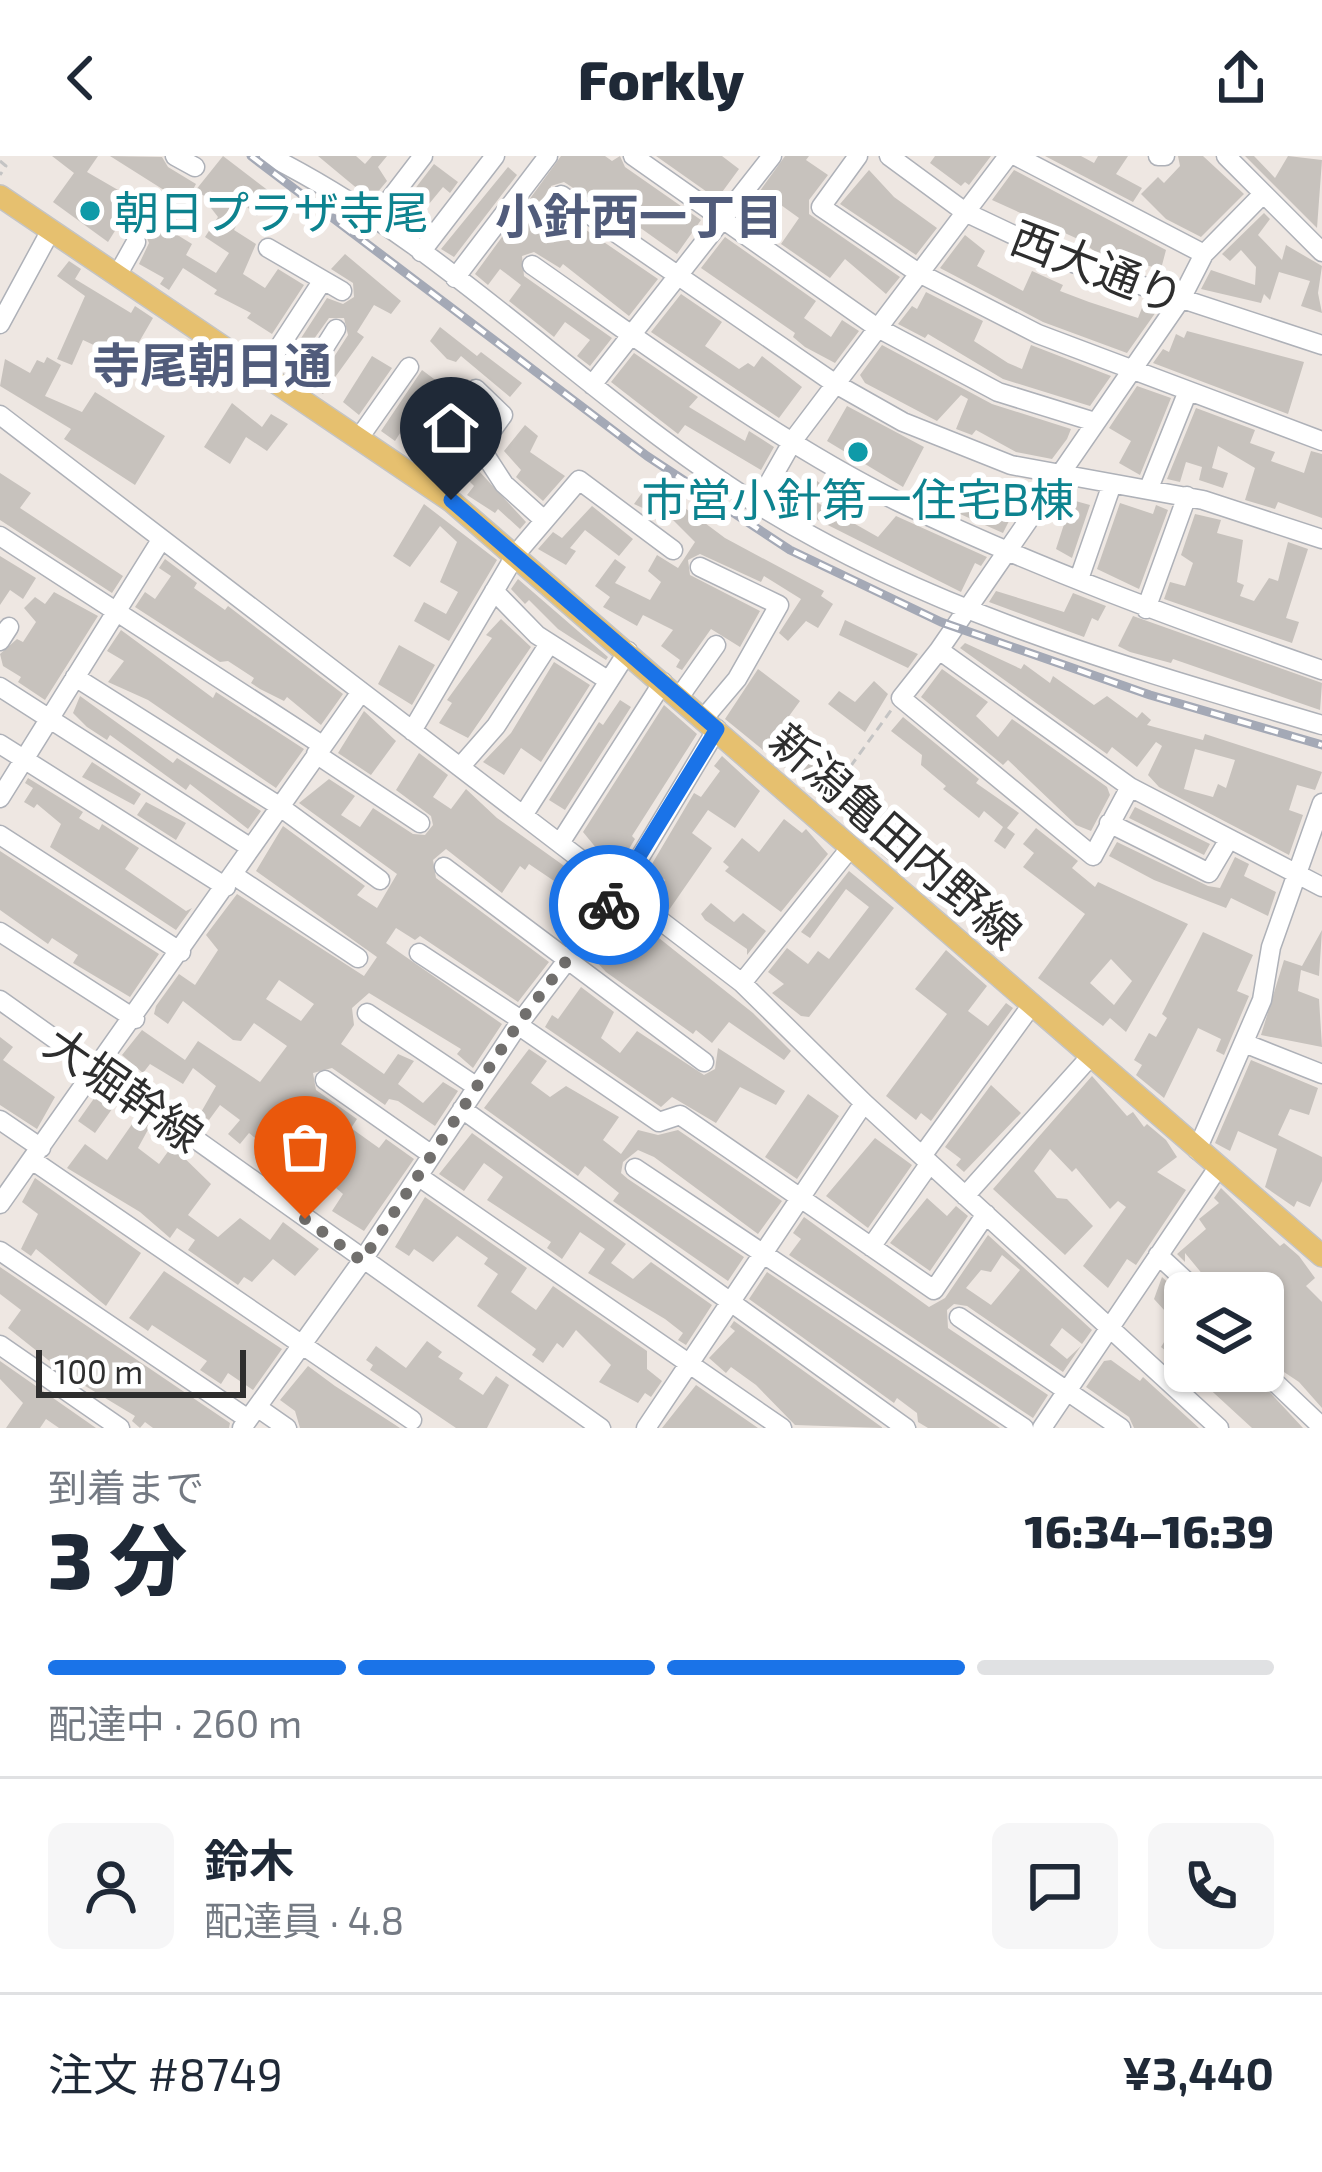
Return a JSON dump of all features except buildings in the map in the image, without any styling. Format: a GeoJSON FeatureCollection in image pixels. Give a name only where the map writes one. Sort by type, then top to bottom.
{"type":"FeatureCollection","features":[{"type":"Feature","properties":{"kind":"main road","name":"新潟亀田内野線"},"geometry":{"type":"LineString","coordinates":[[0,196],[296,394],[516,554],[1322,1256]]}},
{"type":"Feature","properties":{"kind":"street"},"geometry":{"type":"LineString","coordinates":[[175,156],[195,167]]}},
{"type":"Feature","properties":{"kind":"street"},"geometry":{"type":"LineString","coordinates":[[268,156],[421,252],[592,386],[757,504],[879,571],[1049,644],[1322,725]]}},
{"type":"Feature","properties":{"kind":"street"},"geometry":{"type":"LineString","coordinates":[[374,220],[423,156]]}},
{"type":"Feature","properties":{"kind":"street"},"geometry":{"type":"LineString","coordinates":[[421,252],[494,156]]}},
{"type":"Feature","properties":{"kind":"street"},"geometry":{"type":"LineString","coordinates":[[455,278],[548,156]]}},
{"type":"Feature","properties":{"kind":"street"},"geometry":{"type":"LineString","coordinates":[[632,156],[876,327],[998,392],[1094,422]]}},
{"type":"Feature","properties":{"kind":"street"},"geometry":{"type":"LineString","coordinates":[[592,386],[772,156]]}},
{"type":"Feature","properties":{"kind":"street"},"geometry":{"type":"LineString","coordinates":[[857,156],[821,207],[916,272],[1038,334],[1322,441]]}},
{"type":"Feature","properties":{"kind":"street","name":"西大通り"},"geometry":{"type":"LineString","coordinates":[[889,156],[964,212],[1073,263],[1322,345]]}},
{"type":"Feature","properties":{"kind":"street"},"geometry":{"type":"LineString","coordinates":[[757,504],[794,439],[916,272],[1012,156],[1204,254]]}},
{"type":"Feature","properties":{"kind":"street"},"geometry":{"type":"LineString","coordinates":[[1226,156],[1262,195],[1319,243]]}},
{"type":"Feature","properties":{"kind":"street"},"geometry":{"type":"LineString","coordinates":[[1130,787],[1093,856],[901,698],[1181,299],[1204,254],[1262,195]]}},
{"type":"Feature","properties":{"kind":"street"},"geometry":{"type":"LineString","coordinates":[[561,196],[835,383],[974,454],[1058,475],[1187,496],[1322,539]]}},
{"type":"Feature","properties":{"kind":"street"},"geometry":{"type":"LineString","coordinates":[[0,324],[51,230]]}},
{"type":"Feature","properties":{"kind":"street"},"geometry":{"type":"LineString","coordinates":[[118,274],[136,242]]}},
{"type":"Feature","properties":{"kind":"street"},"geometry":{"type":"LineString","coordinates":[[268,248],[342,291]]}},
{"type":"Feature","properties":{"kind":"street"},"geometry":{"type":"LineString","coordinates":[[532,265],[634,336],[898,501],[1147,609],[1322,670]]}},
{"type":"Feature","properties":{"kind":"street"},"geometry":{"type":"LineString","coordinates":[[262,372],[322,280]]}},
{"type":"Feature","properties":{"kind":"street"},"geometry":{"type":"LineString","coordinates":[[296,394],[336,329]]}},
{"type":"Feature","properties":{"kind":"street"},"geometry":{"type":"LineString","coordinates":[[359,438],[409,367]]}},
{"type":"Feature","properties":{"kind":"street"},"geometry":{"type":"LineString","coordinates":[[476,389],[507,411],[480,446],[504,484],[544,520]]}},
{"type":"Feature","properties":{"kind":"street"},"geometry":{"type":"LineString","coordinates":[[1150,488],[1188,391]]}},
{"type":"Feature","properties":{"kind":"street"},"geometry":{"type":"LineString","coordinates":[[0,415],[742,983],[864,1103],[1111,1324],[1219,1428]]}},
{"type":"Feature","properties":{"kind":"street"},"geometry":{"type":"LineString","coordinates":[[412,731],[516,554],[579,480],[673,550]]}},
{"type":"Feature","properties":{"kind":"street"},"geometry":{"type":"LineString","coordinates":[[1079,579],[1112,484]]}},
{"type":"Feature","properties":{"kind":"street"},"geometry":{"type":"LineString","coordinates":[[1147,609],[1187,496]]}},
{"type":"Feature","properties":{"kind":"street"},"geometry":{"type":"LineString","coordinates":[[0,536],[420,823]]}},
{"type":"Feature","properties":{"kind":"street"},"geometry":{"type":"LineString","coordinates":[[0,798],[160,540]]}},
{"type":"Feature","properties":{"kind":"street"},"geometry":{"type":"LineString","coordinates":[[249,1418],[362,1261],[520,1022],[620,892],[779,605],[700,567]]}},
{"type":"Feature","properties":{"kind":"street"},"geometry":{"type":"LineString","coordinates":[[494,591],[549,644],[609,681]]}},
{"type":"Feature","properties":{"kind":"street"},"geometry":{"type":"LineString","coordinates":[[461,766],[496,727],[549,644]]}},
{"type":"Feature","properties":{"kind":"street"},"geometry":{"type":"LineString","coordinates":[[560,843],[671,689],[716,645]]}},
{"type":"Feature","properties":{"kind":"street"},"geometry":{"type":"LineString","coordinates":[[939,650],[1130,787],[1322,887]]}},
{"type":"Feature","properties":{"kind":"street"},"geometry":{"type":"LineString","coordinates":[[524,814],[628,651]]}},
{"type":"Feature","properties":{"kind":"street"},"geometry":{"type":"LineString","coordinates":[[75,677],[279,806],[380,880]]}},
{"type":"Feature","properties":{"kind":"street"},"geometry":{"type":"LineString","coordinates":[[0,687],[251,848]]}},
{"type":"Feature","properties":{"kind":"street"},"geometry":{"type":"LineString","coordinates":[[0,1204],[135,1019],[361,692]]}},
{"type":"Feature","properties":{"kind":"street"},"geometry":{"type":"LineString","coordinates":[[0,744],[358,958]]}},
{"type":"Feature","properties":{"kind":"street"},"geometry":{"type":"LineString","coordinates":[[1196,1150],[1262,1000],[1271,947],[1300,877],[1322,803]]}},
{"type":"Feature","properties":{"kind":"street"},"geometry":{"type":"LineString","coordinates":[[1109,823],[1209,873],[1228,842]]}},
{"type":"Feature","properties":{"kind":"street"},"geometry":{"type":"LineString","coordinates":[[0,835],[181,952]]}},
{"type":"Feature","properties":{"kind":"street"},"geometry":{"type":"LineString","coordinates":[[742,983],[851,847]]}},
{"type":"Feature","properties":{"kind":"street"},"geometry":{"type":"LineString","coordinates":[[444,867],[704,1061]]}},
{"type":"Feature","properties":{"kind":"street"},"geometry":{"type":"LineString","coordinates":[[0,932],[135,1019]]}},
{"type":"Feature","properties":{"kind":"street"},"geometry":{"type":"LineString","coordinates":[[419,953],[659,1122],[680,1115],[934,1290],[986,1214]]}},
{"type":"Feature","properties":{"kind":"street","name":"大堀幹線"},"geometry":{"type":"LineString","coordinates":[[0,1000],[601,1428]]}},
{"type":"Feature","properties":{"kind":"street"},"geometry":{"type":"LineString","coordinates":[[871,1246],[1030,1006]]}},
{"type":"Feature","properties":{"kind":"street"},"geometry":{"type":"LineString","coordinates":[[367,1013],[476,1087]]}},
{"type":"Feature","properties":{"kind":"street"},"geometry":{"type":"LineString","coordinates":[[1244,1043],[1322,1074]]}},
{"type":"Feature","properties":{"kind":"street"},"geometry":{"type":"LineString","coordinates":[[965,1196],[1090,1057]]}},
{"type":"Feature","properties":{"kind":"street"},"geometry":{"type":"LineString","coordinates":[[325,1080],[432,1155]]}},
{"type":"Feature","properties":{"kind":"street"},"geometry":{"type":"LineString","coordinates":[[646,1428],[864,1103]]}},
{"type":"Feature","properties":{"kind":"street"},"geometry":{"type":"LineString","coordinates":[[462,1109],[906,1428]]}},
{"type":"Feature","properties":{"kind":"street"},"geometry":{"type":"LineString","coordinates":[[0,1120],[36,1154],[301,1346],[412,1420]]}},
{"type":"Feature","properties":{"kind":"street"},"geometry":{"type":"LineString","coordinates":[[635,1168],[1024,1428]]}},
{"type":"Feature","properties":{"kind":"street"},"geometry":{"type":"LineString","coordinates":[[1042,1428],[1217,1169]]}},
{"type":"Feature","properties":{"kind":"street"},"geometry":{"type":"LineString","coordinates":[[418,1176],[782,1428]]}},
{"type":"Feature","properties":{"kind":"street"},"geometry":{"type":"LineString","coordinates":[[0,1251],[249,1418],[286,1428]]}},
{"type":"Feature","properties":{"kind":"street"},"geometry":{"type":"LineString","coordinates":[[1158,1256],[1176,1272]]}},
{"type":"Feature","properties":{"kind":"street"},"geometry":{"type":"LineString","coordinates":[[958,1317],[1120,1428]]}},
{"type":"Feature","properties":{"kind":"street"},"geometry":{"type":"LineString","coordinates":[[0,1345],[120,1428]]}},
{"type":"Feature","properties":{"kind":"street"},"geometry":{"type":"LineString","coordinates":[[1284,1391],[1322,1426]]}},
{"type":"Feature","properties":{"kind":"path"},"geometry":{"type":"LineString","coordinates":[[0,161],[6,166],[0,175]]}},
{"type":"Feature","properties":{"kind":"path"},"geometry":{"type":"LineString","coordinates":[[825,802],[881,723]]}},
{"type":"Feature","properties":{"kind":"railway"},"geometry":{"type":"LineString","coordinates":[[251,156],[647,456],[790,550],[941,622],[1150,695],[1322,745]]}},
{"type":"Feature","properties":{"kind":"way so far"},"geometry":{"type":"LineString","coordinates":[[305,1219],[362,1261],[518,1024],[609,905]]}},
{"type":"Feature","properties":{"kind":"place","name":"朝日プラザ寺尾"},"geometry":{"type":"Point","coordinates":[90,211]}},
{"type":"Feature","properties":{"kind":"place","name":"市営小針第一住宅B棟"},"geometry":{"type":"Point","coordinates":[858,452]}},
{"type":"Feature","properties":{"kind":"district","name":"小針西一丁目"},"geometry":{"type":"Point","coordinates":[639,215]}},
{"type":"Feature","properties":{"kind":"district","name":"寺尾朝日通"},"geometry":{"type":"Point","coordinates":[212,364]}},
{"type":"Feature","properties":{"kind":"route"},"geometry":{"type":"LineString","coordinates":[[451,500],[717,729],[609,905]]}}]}
